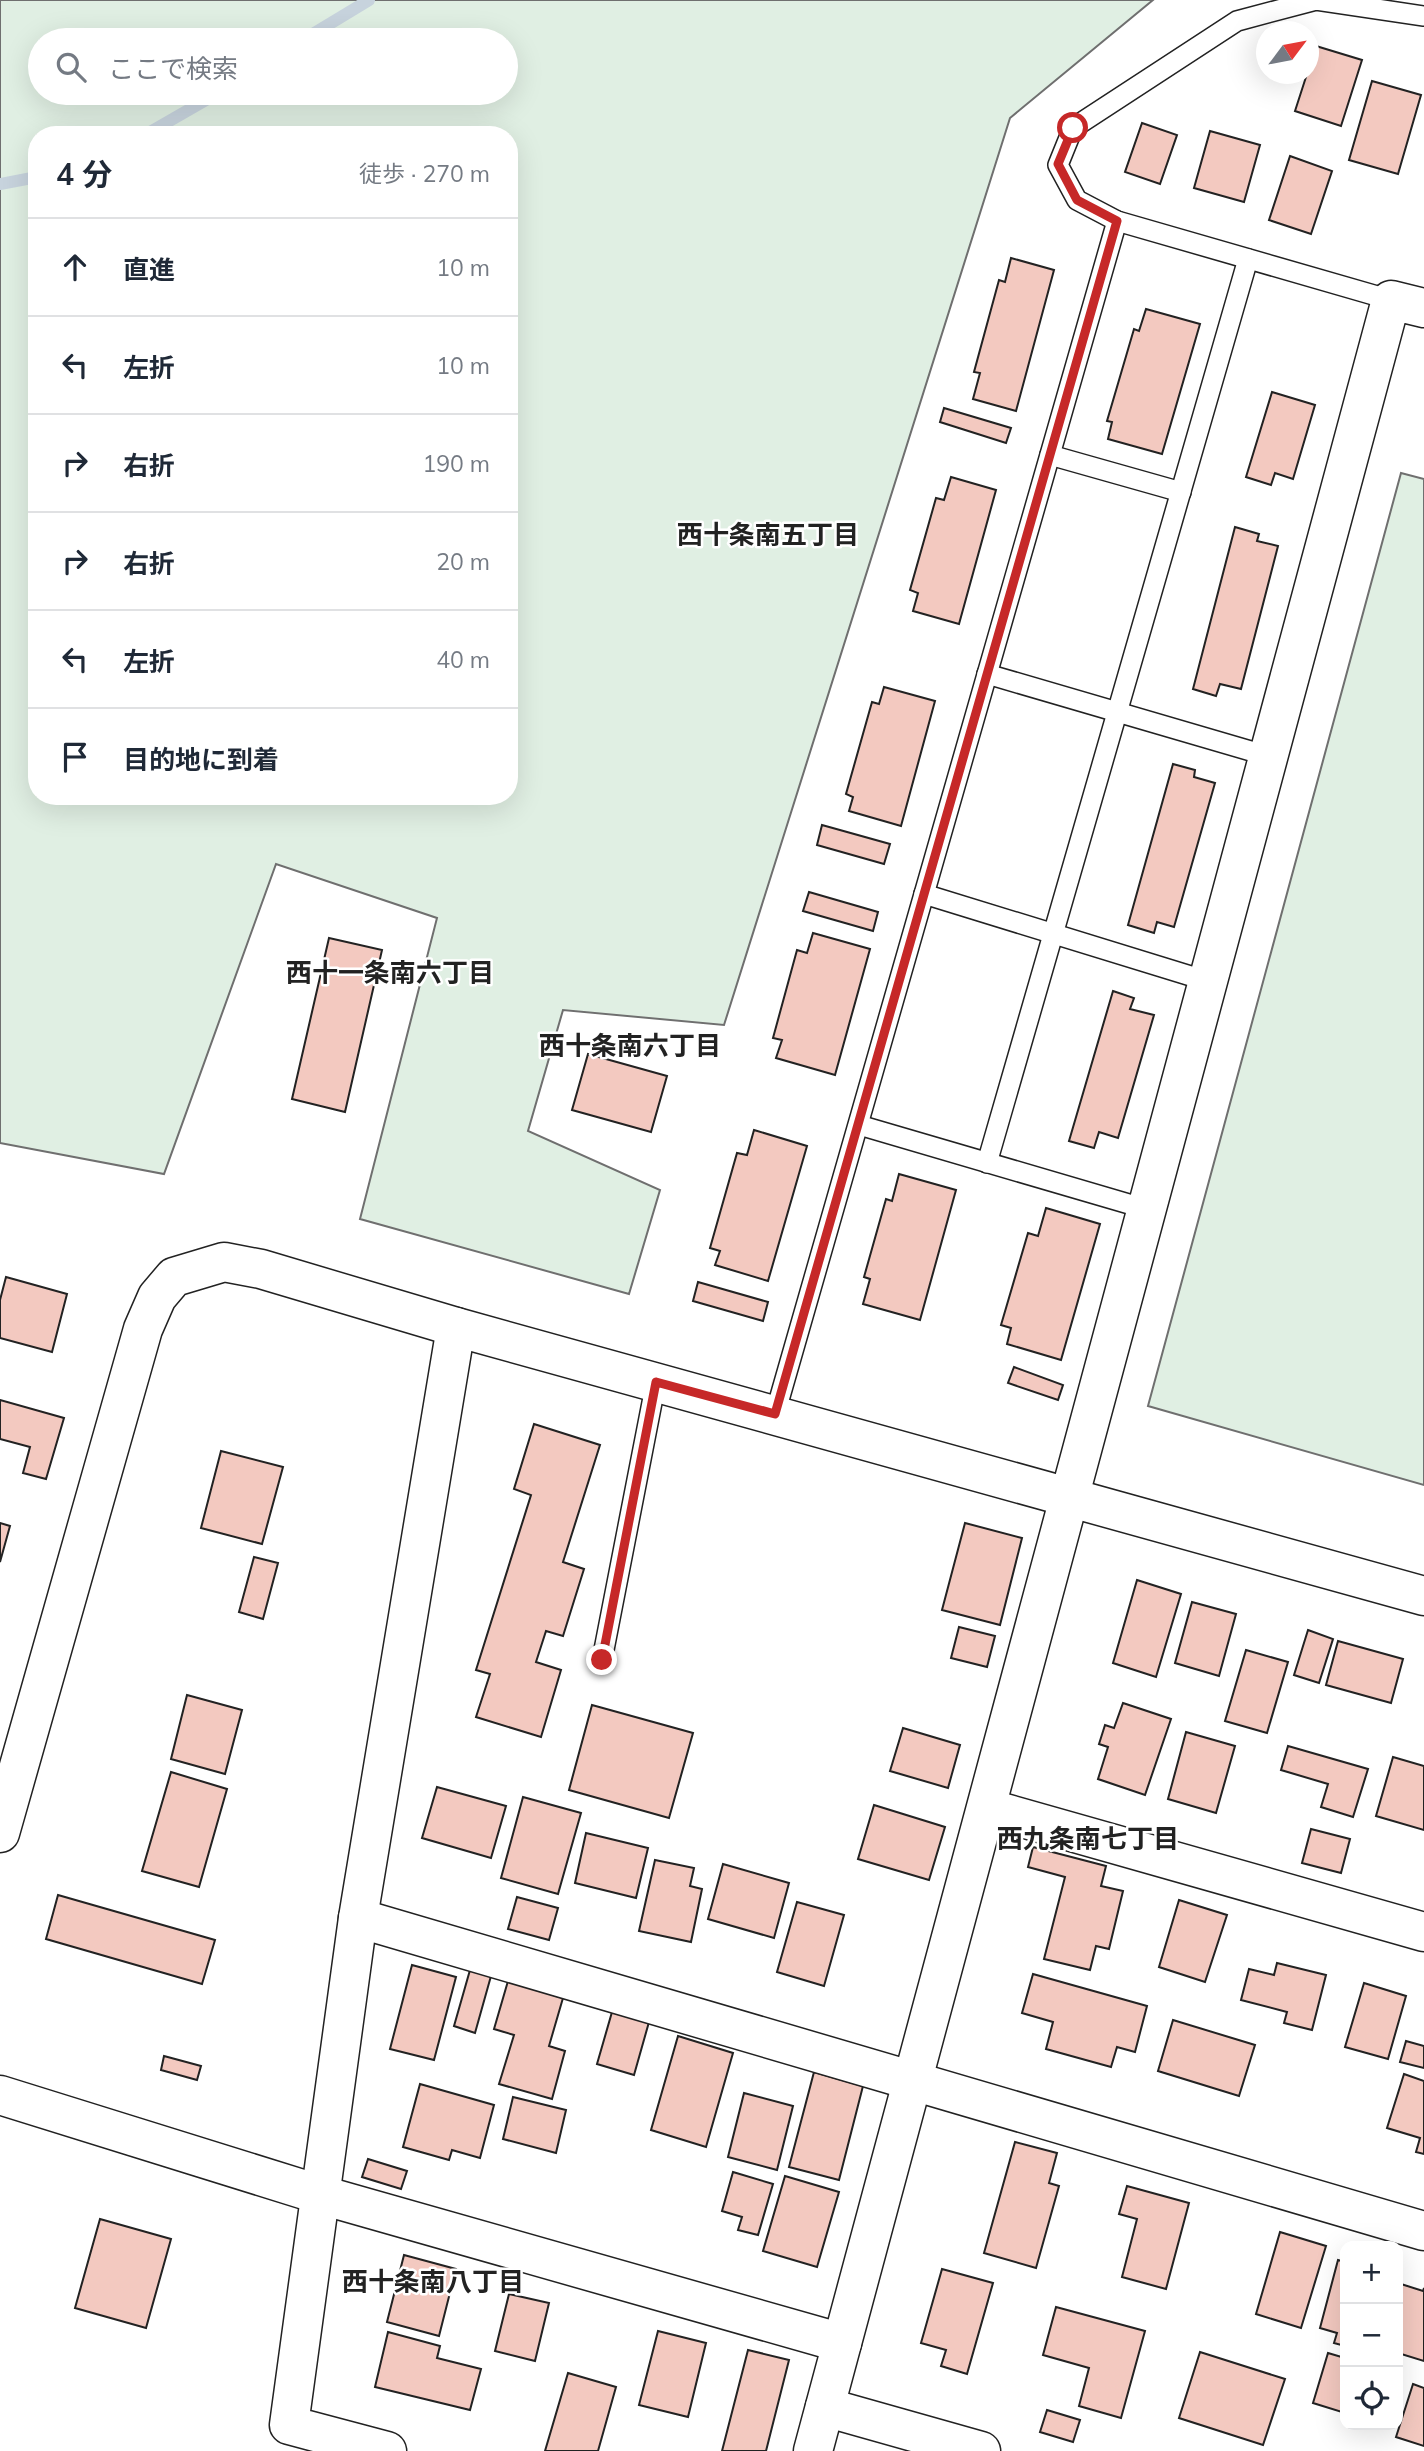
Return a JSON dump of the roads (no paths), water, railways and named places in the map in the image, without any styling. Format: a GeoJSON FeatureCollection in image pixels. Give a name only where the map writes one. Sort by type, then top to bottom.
{"type":"FeatureCollection","features":[{"type":"Feature","properties":{"kind":"street"},"geometry":{"type":"LineString","coordinates":[[813,2451],[915,2080],[1068,1495],[1268,756],[1408,304]]}},
{"type":"Feature","properties":{"kind":"street"},"geometry":{"type":"LineString","coordinates":[[3,1810],[143,1329],[158,1297],[174,1278],[224,1262],[261,1269],[456,1327],[1424,1596]]}},
{"type":"Feature","properties":{"kind":"street"},"geometry":{"type":"LineString","coordinates":[[387,2451],[289,2425],[318,2194],[358,1918],[456,1327]]}},
{"type":"Feature","properties":{"kind":"street"},"geometry":{"type":"LineString","coordinates":[[987,1808],[1424,1932]]}},
{"type":"Feature","properties":{"kind":"street"},"geometry":{"type":"LineString","coordinates":[[358,1918],[1424,2231]]}},
{"type":"Feature","properties":{"kind":"street"},"geometry":{"type":"LineString","coordinates":[[0,2095],[318,2194],[842,2343]]}},
{"type":"Feature","properties":{"kind":"street"},"geometry":{"type":"LineString","coordinates":[[825,2407],[981,2451]]}},
{"type":"Feature","properties":{"kind":"lane"},"geometry":{"type":"LineString","coordinates":[[1408,304],[1117,221],[1077,200],[1058,164],[1073,128],[1237,21],[1316,0],[1424,16]]}},
{"type":"Feature","properties":{"kind":"lane"},"geometry":{"type":"LineString","coordinates":[[775,1414],[1117,221]]}},
{"type":"Feature","properties":{"kind":"lane"},"geometry":{"type":"LineString","coordinates":[[987,1163],[1248,259]]}},
{"type":"Feature","properties":{"kind":"lane"},"geometry":{"type":"LineString","coordinates":[[1050,455],[1181,492]]}},
{"type":"Feature","properties":{"kind":"lane"},"geometry":{"type":"LineString","coordinates":[[988,674],[1268,756]]}},
{"type":"Feature","properties":{"kind":"lane"},"geometry":{"type":"LineString","coordinates":[[924,894],[1207,981]]}},
{"type":"Feature","properties":{"kind":"lane"},"geometry":{"type":"LineString","coordinates":[[859,1125],[1146,1209]]}},
{"type":"Feature","properties":{"kind":"lane"},"geometry":{"type":"LineString","coordinates":[[602,1660],[656,1382]]}},
{"type":"Feature","properties":{"kind":"waterway"},"geometry":{"type":"LineString","coordinates":[[323,28],[369,0]]}},
{"type":"Feature","properties":{"kind":"waterway"},"geometry":{"type":"LineString","coordinates":[[161,126],[197,105]]}},
{"type":"Feature","properties":{"kind":"waterway"},"geometry":{"type":"LineString","coordinates":[[0,184],[28,179]]}},
{"type":"Feature","properties":{"kind":"district","name":"西十条南五丁目"},"geometry":{"type":"Point","coordinates":[768,534]}},
{"type":"Feature","properties":{"kind":"district","name":"西十一条南六丁目"},"geometry":{"type":"Point","coordinates":[390,972]}},
{"type":"Feature","properties":{"kind":"district","name":"西十条南六丁目"},"geometry":{"type":"Point","coordinates":[630,1045]}},
{"type":"Feature","properties":{"kind":"district","name":"西九条南七丁目"},"geometry":{"type":"Point","coordinates":[1088,1838]}},
{"type":"Feature","properties":{"kind":"district","name":"西十条南八丁目"},"geometry":{"type":"Point","coordinates":[433,2281]}}]}
